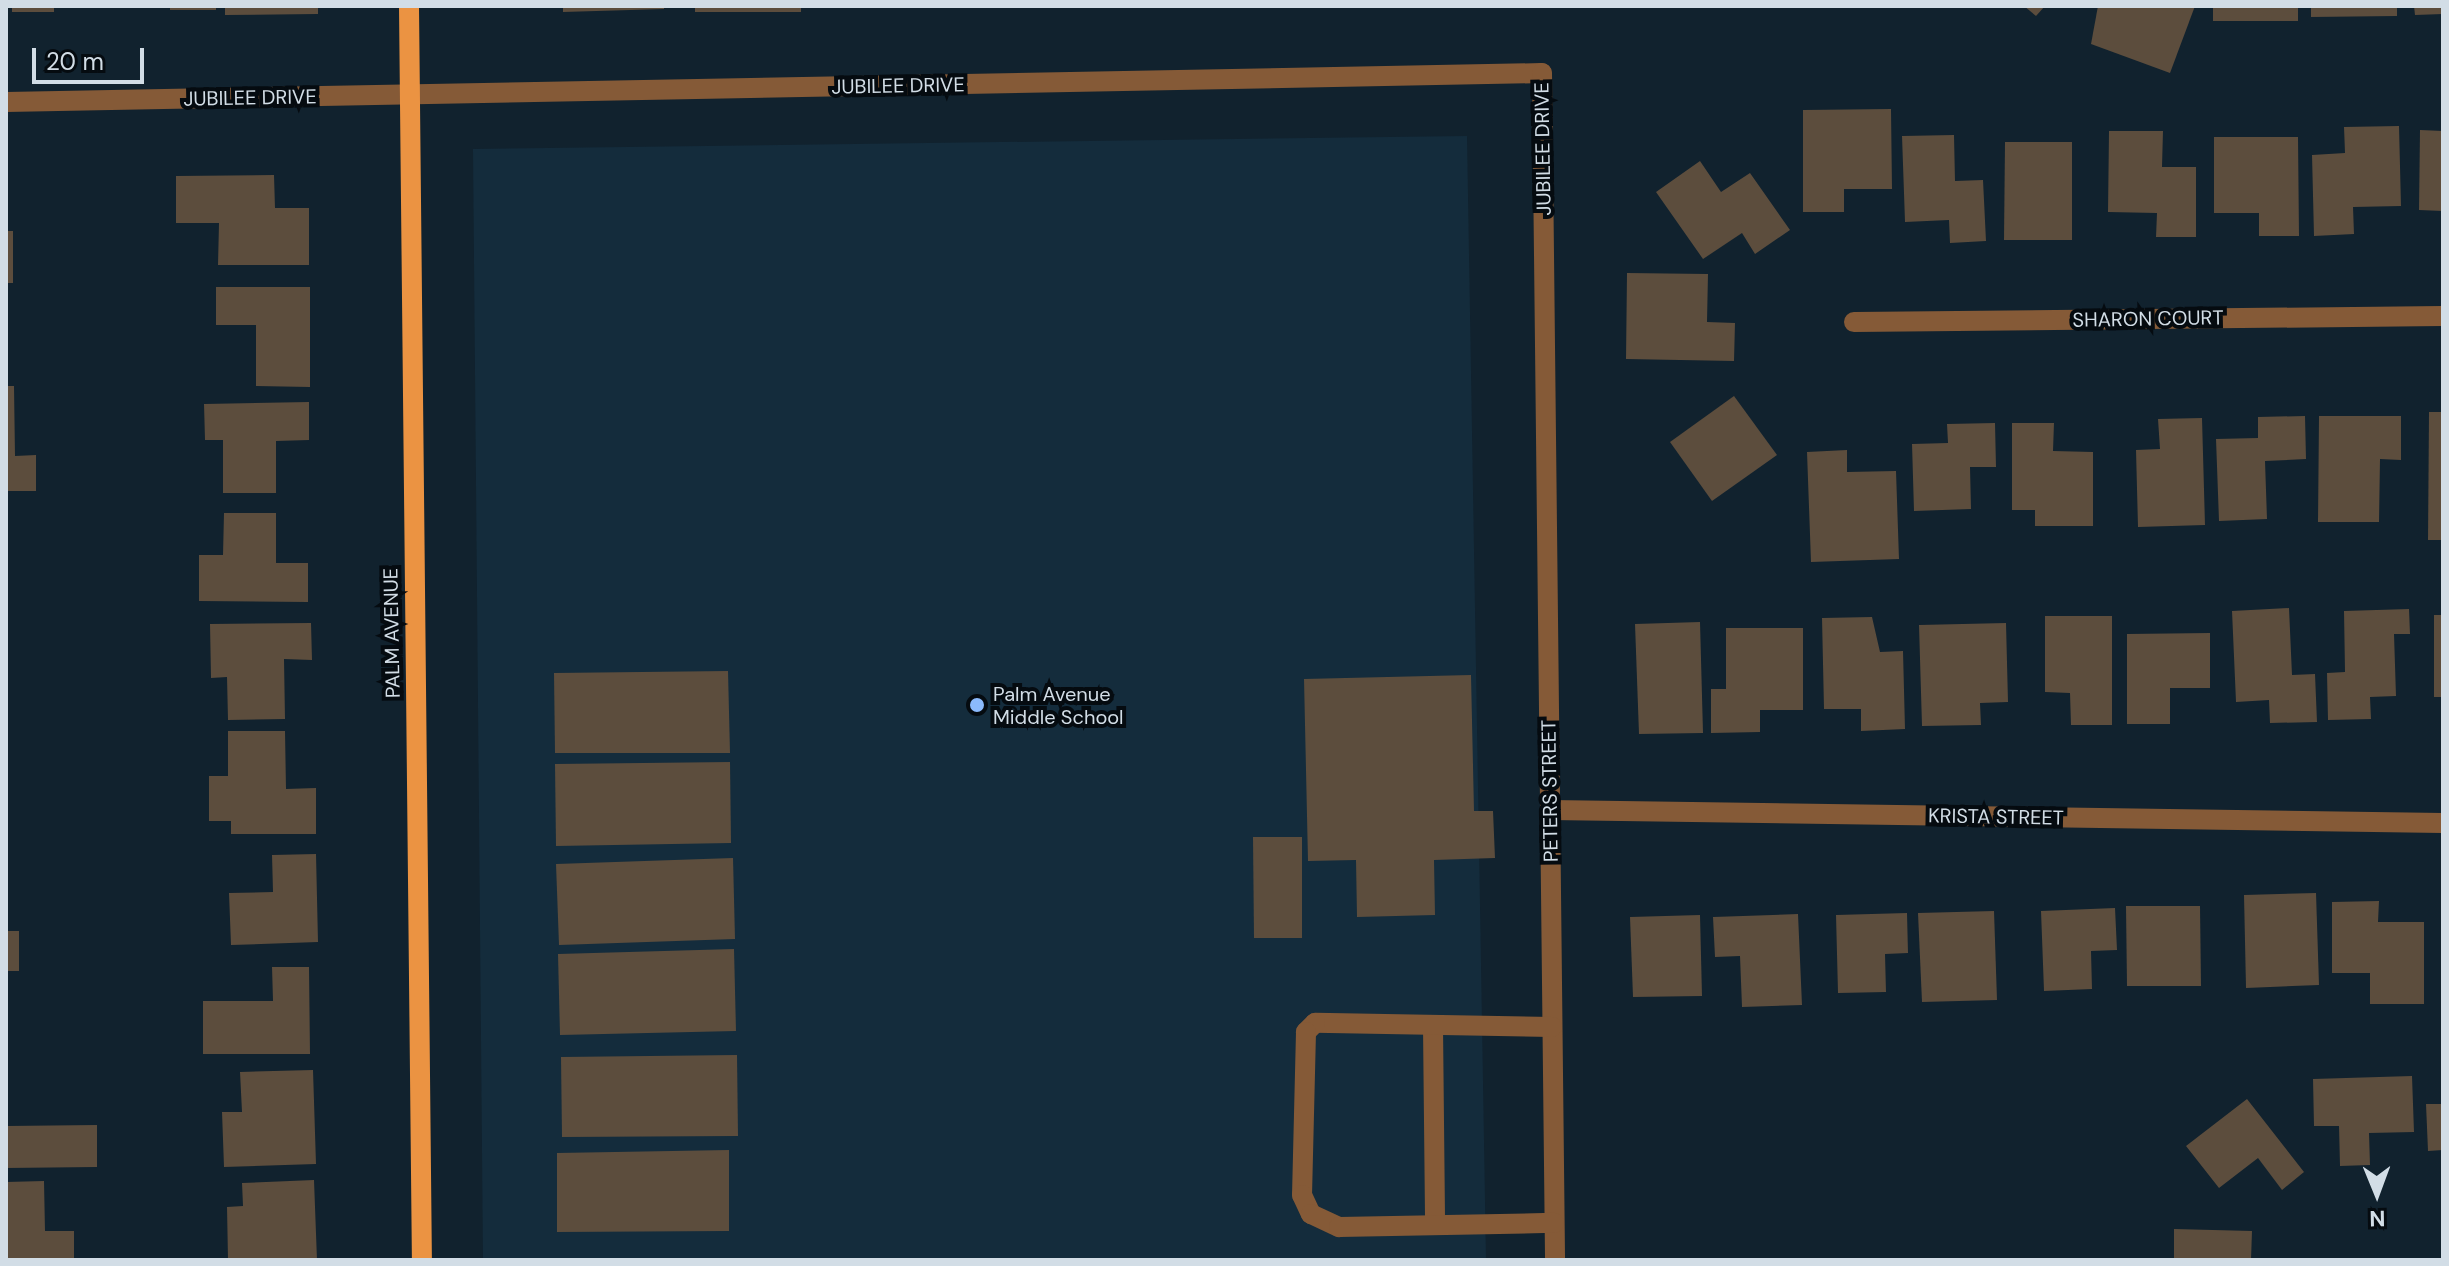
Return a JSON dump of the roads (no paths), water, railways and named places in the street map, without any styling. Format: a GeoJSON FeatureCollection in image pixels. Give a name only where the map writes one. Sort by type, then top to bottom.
{"type":"FeatureCollection","features":[{"type":"Feature","properties":{"kind":"main road","name":"PALM AVENUE"},"geometry":{"type":"LineString","coordinates":[[409,6],[422,1260]]}},
{"type":"Feature","properties":{"kind":"street","name":"JUBILEE DRIVE"},"geometry":{"type":"LineString","coordinates":[[6,102],[1542,73],[1545,321]]}},
{"type":"Feature","properties":{"kind":"street","name":"SHARON COURT"},"geometry":{"type":"LineString","coordinates":[[1854,322],[2443,316]]}},
{"type":"Feature","properties":{"kind":"street","name":"PETERS STREET"},"geometry":{"type":"LineString","coordinates":[[1545,321],[1555,1260]]}},
{"type":"Feature","properties":{"kind":"street","name":"KRISTA STREET"},"geometry":{"type":"LineString","coordinates":[[1550,810],[2443,823]]}},
{"type":"Feature","properties":{"kind":"street"},"geometry":{"type":"LineString","coordinates":[[1552,1027],[1315,1023],[1306,1032],[1302,1195],[1311,1214],[1339,1227],[1554,1223]]}},
{"type":"Feature","properties":{"kind":"street"},"geometry":{"type":"LineString","coordinates":[[1433,1026],[1435,1223]]}},
{"type":"Feature","properties":{"kind":"place","name":"Palm Avenue Middle School"},"geometry":{"type":"Point","coordinates":[977,705]}}]}
